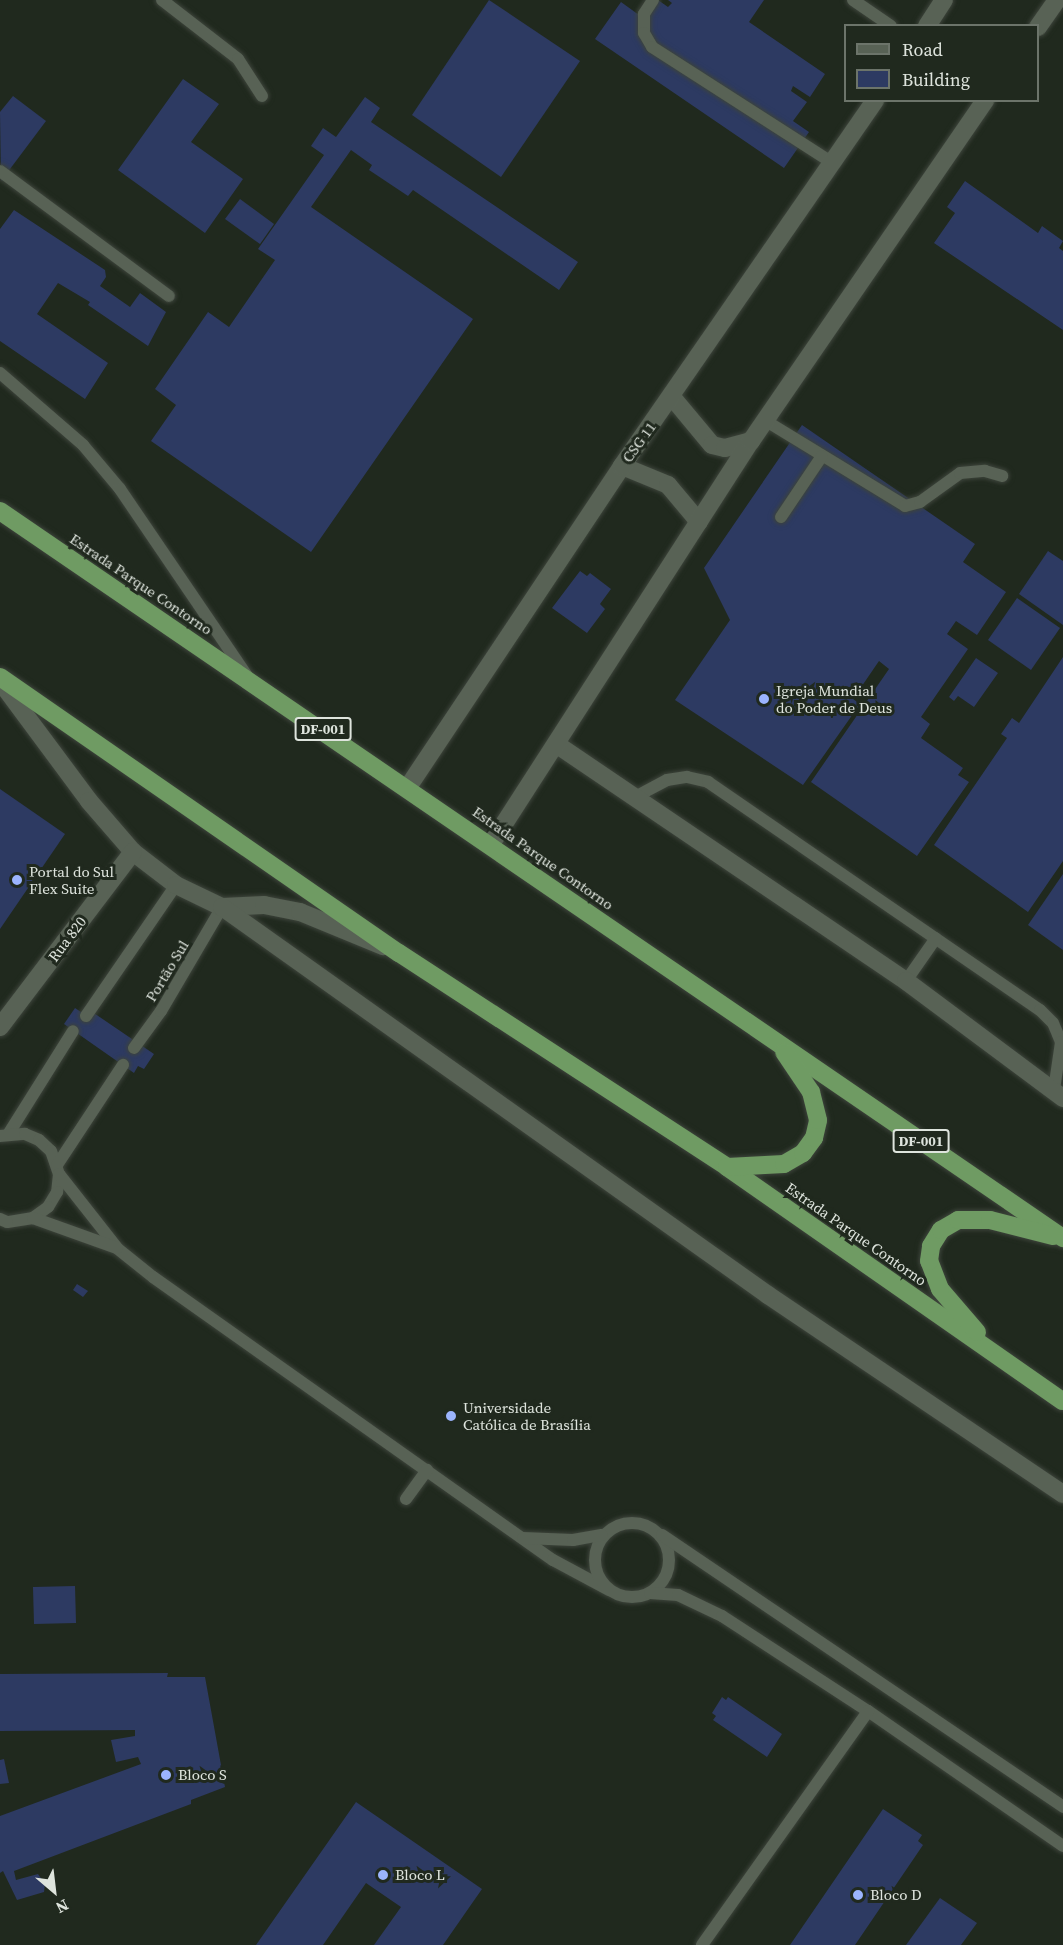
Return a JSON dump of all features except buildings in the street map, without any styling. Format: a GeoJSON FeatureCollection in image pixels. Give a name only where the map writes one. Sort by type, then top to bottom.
{"type":"FeatureCollection","features":[{"type":"Feature","properties":{"kind":"highway","name":"Estrada Parque Contorno"},"geometry":{"type":"LineString","coordinates":[[0,511],[408,787],[778,1044],[1063,1238]]}},
{"type":"Feature","properties":{"kind":"highway","name":"Estrada Parque Contorno"},"geometry":{"type":"LineString","coordinates":[[0,679],[399,953],[727,1167],[1063,1401]]}},
{"type":"Feature","properties":{"kind":"highway"},"geometry":{"type":"LineString","coordinates":[[727,1167],[784,1164],[803,1154],[814,1138],[818,1120],[811,1092],[778,1044]]}},
{"type":"Feature","properties":{"kind":"highway"},"geometry":{"type":"LineString","coordinates":[[992,1350],[940,1288],[929,1261],[931,1246],[941,1230],[958,1220],[990,1220],[1063,1238]]}},
{"type":"Feature","properties":{"kind":"street"},"geometry":{"type":"LineString","coordinates":[[928,24],[944,0]]}},
{"type":"Feature","properties":{"kind":"street"},"geometry":{"type":"LineString","coordinates":[[1039,26],[1057,0]]}},
{"type":"Feature","properties":{"kind":"street","name":"CSG 11"},"geometry":{"type":"LineString","coordinates":[[408,787],[622,466],[672,397],[874,102]]}},
{"type":"Feature","properties":{"kind":"street"},"geometry":{"type":"LineString","coordinates":[[491,844],[751,441],[985,102]]}},
{"type":"Feature","properties":{"kind":"street"},"geometry":{"type":"LineString","coordinates":[[672,397],[712,445],[725,448],[751,441]]}},
{"type":"Feature","properties":{"kind":"street"},"geometry":{"type":"LineString","coordinates":[[622,466],[668,486],[699,522]]}},
{"type":"Feature","properties":{"kind":"street"},"geometry":{"type":"LineString","coordinates":[[0,679],[89,801],[134,852],[177,885],[222,908],[768,1295],[1063,1494]]}},
{"type":"Feature","properties":{"kind":"street"},"geometry":{"type":"LineString","coordinates":[[556,744],[906,981],[1059,1094]]}},
{"type":"Feature","properties":{"kind":"street","name":"Rua 820"},"geometry":{"type":"LineString","coordinates":[[0,1027],[134,852]]}},
{"type":"Feature","properties":{"kind":"street"},"geometry":{"type":"LineString","coordinates":[[222,908],[264,905],[300,912],[399,953]]}},
{"type":"Feature","properties":{"kind":"lane"},"geometry":{"type":"LineString","coordinates":[[162,0],[238,59],[262,96]]}},
{"type":"Feature","properties":{"kind":"lane"},"geometry":{"type":"LineString","coordinates":[[653,0],[644,14],[644,33],[652,47],[832,163]]}},
{"type":"Feature","properties":{"kind":"lane"},"geometry":{"type":"LineString","coordinates":[[853,0],[888,24]]}},
{"type":"Feature","properties":{"kind":"lane"},"geometry":{"type":"LineString","coordinates":[[0,171],[169,296]]}},
{"type":"Feature","properties":{"kind":"lane"},"geometry":{"type":"LineString","coordinates":[[0,373],[83,445],[120,489],[249,679]]}},
{"type":"Feature","properties":{"kind":"lane"},"geometry":{"type":"LineString","coordinates":[[766,421],[906,506],[920,502],[960,473],[985,471],[1002,476]]}},
{"type":"Feature","properties":{"kind":"lane"},"geometry":{"type":"LineString","coordinates":[[781,517],[822,456]]}},
{"type":"Feature","properties":{"kind":"lane"},"geometry":{"type":"LineString","coordinates":[[635,797],[667,780],[687,777],[708,782],[1040,1010],[1053,1023],[1061,1042],[1059,1094]]}},
{"type":"Feature","properties":{"kind":"lane"},"geometry":{"type":"LineString","coordinates":[[86,1016],[177,885]]}},
{"type":"Feature","properties":{"kind":"lane","name":"Portão Sul"},"geometry":{"type":"LineString","coordinates":[[134,1048],[161,1011],[222,908]]}},
{"type":"Feature","properties":{"kind":"lane"},"geometry":{"type":"LineString","coordinates":[[906,981],[936,938]]}},
{"type":"Feature","properties":{"kind":"lane"},"geometry":{"type":"LineString","coordinates":[[74,1031],[5,1135],[39,1140],[51,1151],[58,1170],[118,1249],[153,1278],[553,1560],[629,1598],[650,1593],[678,1595],[696,1602],[868,1711],[1063,1845]]}},
{"type":"Feature","properties":{"kind":"lane"},"geometry":{"type":"LineString","coordinates":[[33,1218],[48,1207],[57,1192],[58,1170],[123,1065]]}},
{"type":"Feature","properties":{"kind":"lane"},"geometry":{"type":"LineString","coordinates":[[2,1222],[33,1218],[118,1249]]}},
{"type":"Feature","properties":{"kind":"lane"},"geometry":{"type":"LineString","coordinates":[[406,1499],[427,1470]]}},
{"type":"Feature","properties":{"kind":"lane"},"geometry":{"type":"LineString","coordinates":[[522,1538],[573,1540],[602,1535],[621,1523],[643,1523],[1063,1807]]}},
{"type":"Feature","properties":{"kind":"lane"},"geometry":{"type":"LineString","coordinates":[[602,1535],[594,1554],[595,1564],[597,1574],[609,1590]]}},
{"type":"Feature","properties":{"kind":"lane"},"geometry":{"type":"LineString","coordinates":[[650,1593],[666,1577],[670,1556],[662,1535]]}},
{"type":"Feature","properties":{"kind":"lane"},"geometry":{"type":"LineString","coordinates":[[702,1945],[868,1711]]}},
{"type":"Feature","properties":{"kind":"place","name":"Igreja Mundial do Poder de Deus"},"geometry":{"type":"Point","coordinates":[764,699]}},
{"type":"Feature","properties":{"kind":"place","name":"Portal do Sul Flex Suite"},"geometry":{"type":"Point","coordinates":[17,880]}},
{"type":"Feature","properties":{"kind":"place","name":"Universidade Católica de Brasília"},"geometry":{"type":"Point","coordinates":[451,1416]}},
{"type":"Feature","properties":{"kind":"place","name":"Bloco S"},"geometry":{"type":"Point","coordinates":[166,1775]}},
{"type":"Feature","properties":{"kind":"place","name":"Bloco L"},"geometry":{"type":"Point","coordinates":[383,1875]}},
{"type":"Feature","properties":{"kind":"place","name":"Bloco D"},"geometry":{"type":"Point","coordinates":[858,1895]}}]}
